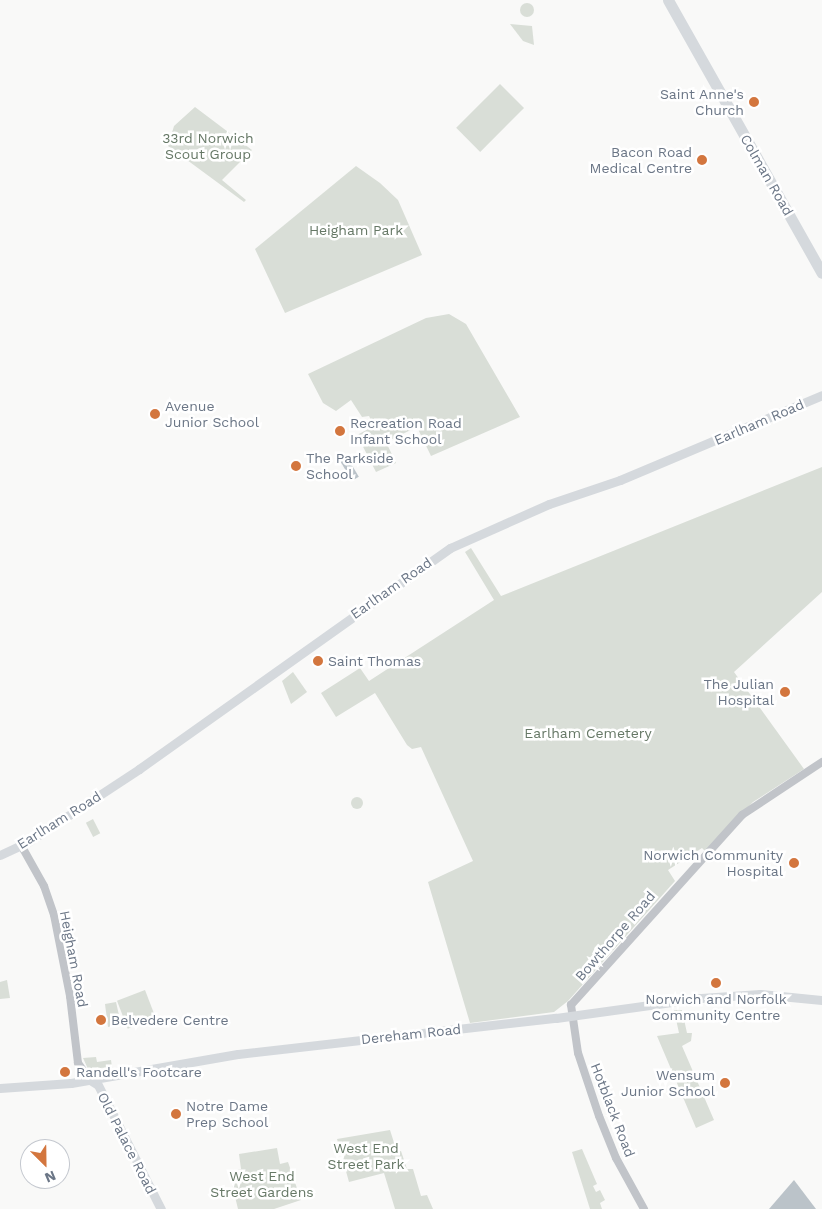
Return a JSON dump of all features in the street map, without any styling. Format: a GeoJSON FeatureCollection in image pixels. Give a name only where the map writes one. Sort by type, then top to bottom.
{"type":"FeatureCollection","features":[{"type":"Feature","properties":{"kind":"highway","name":"Colman Road"},"geometry":{"type":"LineString","coordinates":[[668,0],[822,273]]}},
{"type":"Feature","properties":{"kind":"main road","name":"Earlham Road"},"geometry":{"type":"LineString","coordinates":[[0,855],[22,845],[168,749],[450,548],[549,504],[620,480],[822,395]]}},
{"type":"Feature","properties":{"kind":"main road","name":"Dereham Road"},"geometry":{"type":"LineString","coordinates":[[0,1088],[90,1080],[238,1054],[572,1016],[626,1006],[736,994],[822,1000]]}},
{"type":"Feature","properties":{"kind":"main road","name":"Old Palace Road"},"geometry":{"type":"LineString","coordinates":[[90,1080],[98,1085],[161,1209]]}},
{"type":"Feature","properties":{"kind":"street","name":"Bowthorpe Road"},"geometry":{"type":"LineString","coordinates":[[572,1016],[573,1002],[742,816],[822,762]]}},
{"type":"Feature","properties":{"kind":"street","name":"Heigham Road"},"geometry":{"type":"LineString","coordinates":[[22,845],[44,886],[54,915],[70,996],[78,1063],[90,1080]]}},
{"type":"Feature","properties":{"kind":"street","name":"Hotblack Road"},"geometry":{"type":"LineString","coordinates":[[572,1016],[578,1053],[606,1136],[644,1209]]}},
{"type":"Feature","properties":{"kind":"green space"},"geometry":{"type":"Polygon","coordinates":[[[527,3],[532,5],[534,10],[532,15],[527,17],[522,15],[520,10],[522,5],[527,3]]]}},
{"type":"Feature","properties":{"kind":"green space"},"geometry":{"type":"Polygon","coordinates":[[[510,24],[532,26],[534,45],[523,41],[510,24]]]}},
{"type":"Feature","properties":{"kind":"green space"},"geometry":{"type":"Polygon","coordinates":[[[500,84],[524,108],[480,152],[456,128],[500,84]]]}},
{"type":"Feature","properties":{"kind":"green space","name":"33rd Norwich Scout Group"},"geometry":{"type":"Polygon","coordinates":[[[195,107],[252,150],[222,180],[246,200],[244,202],[168,146],[174,126],[195,107]]]}},
{"type":"Feature","properties":{"kind":"green space","name":"Heigham Park"},"geometry":{"type":"Polygon","coordinates":[[[356,166],[380,183],[398,200],[422,255],[285,313],[255,249],[356,166]]]}},
{"type":"Feature","properties":{"kind":"green space"},"geometry":{"type":"Polygon","coordinates":[[[449,314],[466,324],[520,417],[431,456],[417,427],[386,442],[396,463],[376,472],[357,435],[374,426],[369,416],[362,417],[351,400],[336,411],[323,403],[308,374],[426,318],[449,314]]]}},
{"type":"Feature","properties":{"kind":"green space","name":"Earlham Cemetery"},"geometry":{"type":"Polygon","coordinates":[[[822,467],[822,592],[734,672],[804,769],[753,802],[705,851],[702,848],[668,870],[675,881],[568,1001],[554,1012],[470,1023],[428,882],[473,861],[421,747],[412,749],[407,745],[375,693],[336,717],[321,693],[360,668],[369,681],[494,600],[465,552],[471,548],[501,596],[822,467]]]}},
{"type":"Feature","properties":{"kind":"green space"},"geometry":{"type":"Polygon","coordinates":[[[293,672],[307,692],[291,704],[282,681],[293,672]]]}},
{"type":"Feature","properties":{"kind":"green space"},"geometry":{"type":"Polygon","coordinates":[[[355,797],[359,797],[363,803],[359,809],[355,809],[351,805],[351,801],[355,797]]]}},
{"type":"Feature","properties":{"kind":"green space"},"geometry":{"type":"Polygon","coordinates":[[[93,819],[100,833],[93,837],[86,823],[93,819]]]}},
{"type":"Feature","properties":{"kind":"green space"},"geometry":{"type":"Polygon","coordinates":[[[7,980],[10,998],[0,999],[0,982],[7,980]]]}},
{"type":"Feature","properties":{"kind":"green space"},"geometry":{"type":"Polygon","coordinates":[[[145,990],[156,1018],[128,1029],[117,1001],[145,990]]]}},
{"type":"Feature","properties":{"kind":"green space"},"geometry":{"type":"Polygon","coordinates":[[[116,1002],[121,1024],[108,1027],[105,1004],[116,1002]]]}},
{"type":"Feature","properties":{"kind":"green space"},"geometry":{"type":"Polygon","coordinates":[[[674,1010],[682,1010],[687,1033],[692,1033],[691,1041],[682,1046],[714,1120],[696,1128],[657,1036],[679,1033],[674,1010]]]}},
{"type":"Feature","properties":{"kind":"green space"},"geometry":{"type":"Polygon","coordinates":[[[96,1057],[97,1062],[111,1060],[112,1067],[88,1069],[83,1058],[96,1057]]]}},
{"type":"Feature","properties":{"kind":"green space","name":"West End Street Park"},"geometry":{"type":"Polygon","coordinates":[[[390,1130],[397,1152],[401,1151],[407,1169],[413,1169],[421,1196],[427,1195],[433,1209],[395,1209],[384,1173],[349,1182],[337,1139],[390,1130]]]}},
{"type":"Feature","properties":{"kind":"green space","name":"West End Street Gardens"},"geometry":{"type":"Polygon","coordinates":[[[277,1148],[280,1164],[288,1162],[301,1200],[274,1209],[238,1209],[229,1172],[241,1169],[239,1154],[277,1148]]]}},
{"type":"Feature","properties":{"kind":"green space"},"geometry":{"type":"Polygon","coordinates":[[[582,1149],[597,1184],[593,1186],[596,1192],[600,1190],[605,1200],[600,1203],[602,1209],[590,1209],[572,1152],[582,1149]]]}},
{"type":"Feature","properties":{"kind":"shaded area"},"geometry":{"type":"Polygon","coordinates":[[[347,457],[359,477],[352,481],[340,461],[347,457]]]}},
{"type":"Feature","properties":{"kind":"shaded area"},"geometry":{"type":"Polygon","coordinates":[[[794,1180],[816,1209],[769,1209],[794,1180]]]}},
{"type":"Feature","properties":{"kind":"place","name":"Saint Anne's Church"},"geometry":{"type":"Point","coordinates":[754,102]}},
{"type":"Feature","properties":{"kind":"place","name":"Bacon Road Medical Centre"},"geometry":{"type":"Point","coordinates":[702,160]}},
{"type":"Feature","properties":{"kind":"place","name":"Avenue Junior School"},"geometry":{"type":"Point","coordinates":[155,414]}},
{"type":"Feature","properties":{"kind":"place","name":"Recreation Road Infant School"},"geometry":{"type":"Point","coordinates":[340,431]}},
{"type":"Feature","properties":{"kind":"place","name":"The Parkside School"},"geometry":{"type":"Point","coordinates":[296,466]}},
{"type":"Feature","properties":{"kind":"place","name":"Saint Thomas"},"geometry":{"type":"Point","coordinates":[318,661]}},
{"type":"Feature","properties":{"kind":"place","name":"The Julian Hospital"},"geometry":{"type":"Point","coordinates":[785,692]}},
{"type":"Feature","properties":{"kind":"place","name":"Norwich Community Hospital"},"geometry":{"type":"Point","coordinates":[794,863]}},
{"type":"Feature","properties":{"kind":"place","name":"Norwich and Norfolk Community Centre"},"geometry":{"type":"Point","coordinates":[716,983]}},
{"type":"Feature","properties":{"kind":"place","name":"Belvedere Centre"},"geometry":{"type":"Point","coordinates":[101,1020]}},
{"type":"Feature","properties":{"kind":"place","name":"Randell's Footcare"},"geometry":{"type":"Point","coordinates":[65,1072]}},
{"type":"Feature","properties":{"kind":"place","name":"Wensum Junior School"},"geometry":{"type":"Point","coordinates":[725,1083]}},
{"type":"Feature","properties":{"kind":"place","name":"Notre Dame Prep School"},"geometry":{"type":"Point","coordinates":[176,1114]}}]}
